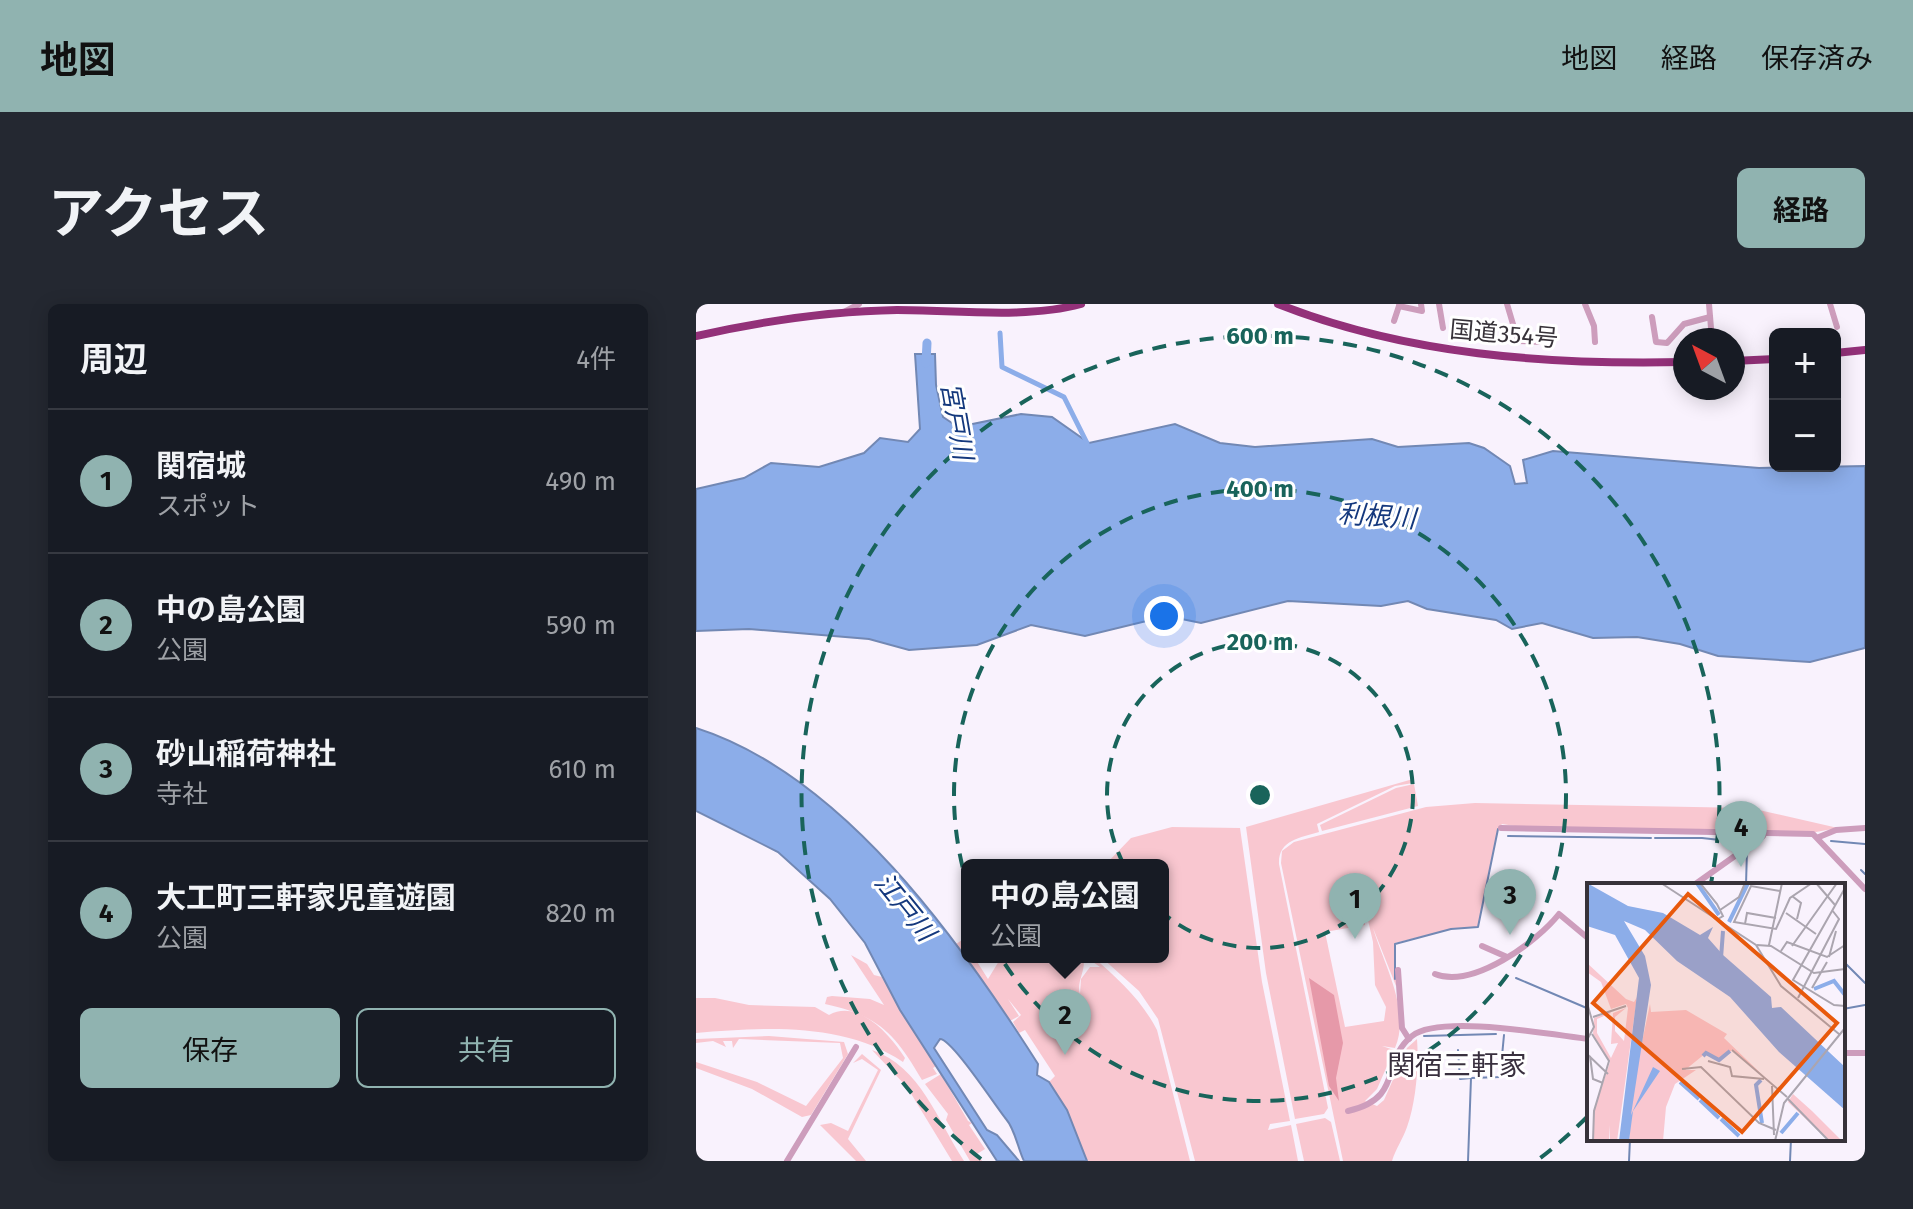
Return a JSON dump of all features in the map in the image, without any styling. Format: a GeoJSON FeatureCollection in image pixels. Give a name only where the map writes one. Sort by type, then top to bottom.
{"type":"FeatureCollection","features":[{"type":"Feature","properties":{"kind":"highway"},"geometry":{"type":"LineString","coordinates":[[696,336],[755,323],[844,312],[1081,304]]}},
{"type":"Feature","properties":{"kind":"highway","name":"国道354号"},"geometry":{"type":"LineString","coordinates":[[1278,304],[1369,333],[1464,352],[1542,359],[1673,362]]}},
{"type":"Feature","properties":{"kind":"highway"},"geometry":{"type":"LineString","coordinates":[[1841,352],[1865,350]]}},
{"type":"Feature","properties":{"kind":"highway"},"geometry":{"type":"LineString","coordinates":[[1745,360],[1769,359]]}},
{"type":"Feature","properties":{"kind":"street"},"geometry":{"type":"LineString","coordinates":[[844,312],[859,304]]}},
{"type":"Feature","properties":{"kind":"street"},"geometry":{"type":"LineString","coordinates":[[1394,321],[1399,305],[1422,311],[1421,304]]}},
{"type":"Feature","properties":{"kind":"street"},"geometry":{"type":"LineString","coordinates":[[1439,304],[1443,328]]}},
{"type":"Feature","properties":{"kind":"street"},"geometry":{"type":"LineString","coordinates":[[1507,304],[1518,341],[1542,342]]}},
{"type":"Feature","properties":{"kind":"street"},"geometry":{"type":"LineString","coordinates":[[1585,304],[1594,326],[1595,342]]}},
{"type":"Feature","properties":{"kind":"street"},"geometry":{"type":"LineString","coordinates":[[1709,304],[1711,328]]}},
{"type":"Feature","properties":{"kind":"street"},"geometry":{"type":"LineString","coordinates":[[1830,304],[1837,327]]}},
{"type":"Feature","properties":{"kind":"street"},"geometry":{"type":"LineString","coordinates":[[1652,317],[1656,342],[1667,343],[1684,324],[1710,317]]}},
{"type":"Feature","properties":{"kind":"street"},"geometry":{"type":"LineString","coordinates":[[1501,828],[1819,837],[1836,830],[1865,828]]}},
{"type":"Feature","properties":{"kind":"street"},"geometry":{"type":"LineString","coordinates":[[1697,883],[1748,845],[1770,834]]}},
{"type":"Feature","properties":{"kind":"street"},"geometry":{"type":"LineString","coordinates":[[1819,837],[1865,889]]}},
{"type":"Feature","properties":{"kind":"street"},"geometry":{"type":"LineString","coordinates":[[1435,974],[1445,978],[1470,973],[1507,957],[1538,939],[1559,914],[1587,937]]}},
{"type":"Feature","properties":{"kind":"street"},"geometry":{"type":"LineString","coordinates":[[1482,946],[1507,957]]}},
{"type":"Feature","properties":{"kind":"street"},"geometry":{"type":"LineString","coordinates":[[1398,970],[1402,1026],[1409,1039]]}},
{"type":"Feature","properties":{"kind":"street"},"geometry":{"type":"LineString","coordinates":[[1348,1111],[1366,1107],[1379,1098],[1409,1039],[1429,1029],[1476,1026],[1587,1039]]}},
{"type":"Feature","properties":{"kind":"street"},"geometry":{"type":"LineString","coordinates":[[787,1161],[856,1047]]}},
{"type":"Feature","properties":{"kind":"shaded area"},"geometry":{"type":"Polygon","coordinates":[[[1413,779],[1413,783],[1395,786],[1317,824],[1319,832],[1298,838],[1282,850],[1279,864],[1328,1108],[1324,1114],[1295,1119],[1266,973],[1246,827],[1413,779]]]}},
{"type":"Feature","properties":{"kind":"shaded area"},"geometry":{"type":"Polygon","coordinates":[[[1414,784],[1418,806],[1322,831],[1320,825],[1396,788],[1414,784]]]}},
{"type":"Feature","properties":{"kind":"shaded area"},"geometry":{"type":"Polygon","coordinates":[[[1475,803],[1750,808],[1838,828],[1816,832],[1527,828],[1502,824],[1498,829],[1478,927],[1451,929],[1395,943],[1396,986],[1373,928],[1394,988],[1400,1019],[1395,1048],[1382,1046],[1394,1050],[1377,1089],[1365,1101],[1377,1106],[1384,1100],[1407,1048],[1417,1039],[1415,1095],[1407,1127],[1392,1161],[1343,1161],[1281,863],[1282,851],[1294,842],[1426,807],[1475,803]],[[1364,916],[1365,925],[1325,932],[1345,1027],[1384,1021],[1386,1007],[1375,985],[1373,942],[1367,916],[1364,916]]]}},
{"type":"Feature","properties":{"kind":"shaded area"},"geometry":{"type":"Polygon","coordinates":[[[1172,827],[1240,828],[1262,982],[1290,1121],[1270,1124],[1268,1130],[1291,1125],[1298,1161],[1195,1161],[1158,1019],[1139,991],[1108,963],[1169,963],[1169,859],[1111,859],[1131,838],[1172,827]]]}},
{"type":"Feature","properties":{"kind":"shaded area"},"geometry":{"type":"Polygon","coordinates":[[[851,955],[867,964],[874,975],[882,977],[936,1066],[933,1068],[937,1074],[922,1080],[903,1050],[884,1029],[860,1014],[825,1004],[827,997],[832,996],[870,999],[884,1005],[851,955]]]}},
{"type":"Feature","properties":{"kind":"shaded area"},"geometry":{"type":"Polygon","coordinates":[[[969,963],[978,963],[988,979],[998,963],[1084,963],[1079,985],[1080,994],[1081,979],[1090,967],[1100,967],[1094,963],[1099,963],[1136,999],[1157,1030],[1190,1161],[1087,1161],[1067,1110],[1049,1082],[1055,1076],[1025,1030],[1019,1033],[1013,1022],[1021,1015],[1008,999],[1019,1016],[1010,1021],[969,963]]]}},
{"type":"Feature","properties":{"kind":"shaded area"},"geometry":{"type":"Polygon","coordinates":[[[1309,978],[1334,995],[1343,1043],[1336,1078],[1339,1101],[1329,1086],[1309,978]]]}},
{"type":"Feature","properties":{"kind":"shaded area"},"geometry":{"type":"Polygon","coordinates":[[[696,998],[715,998],[749,1005],[815,1007],[829,1015],[852,1011],[883,1030],[905,1058],[903,1062],[855,1040],[803,1030],[749,1029],[696,1033],[696,998]]]}},
{"type":"Feature","properties":{"kind":"shaded area"},"geometry":{"type":"Polygon","coordinates":[[[769,1036],[844,1042],[848,1054],[811,1115],[802,1117],[752,1089],[696,1068],[696,1062],[757,1082],[806,1106],[843,1058],[840,1043],[739,1039],[733,1048],[732,1041],[723,1041],[726,1047],[713,1041],[696,1043],[696,1039],[769,1036]]]}},
{"type":"Feature","properties":{"kind":"shaded area"},"geometry":{"type":"Polygon","coordinates":[[[872,1050],[903,1068],[915,1082],[964,1161],[952,1161],[907,1087],[872,1050]]]}},
{"type":"Feature","properties":{"kind":"shaded area"},"geometry":{"type":"Polygon","coordinates":[[[862,1054],[881,1070],[848,1139],[866,1161],[856,1161],[820,1125],[831,1123],[848,1131],[878,1070],[862,1059],[853,1063],[862,1054]]]}},
{"type":"Feature","properties":{"kind":"shaded area"},"geometry":{"type":"Polygon","coordinates":[[[941,1074],[985,1149],[977,1154],[982,1161],[970,1161],[946,1120],[948,1114],[925,1084],[941,1074]]]}},
{"type":"Feature","properties":{"kind":"shaded area"},"geometry":{"type":"Polygon","coordinates":[[[1325,1118],[1331,1122],[1340,1161],[1304,1161],[1296,1124],[1325,1118]]]}},
{"type":"Feature","properties":{"kind":"water","name":"利根川"},"geometry":{"type":"Polygon","coordinates":[[[915,354],[935,354],[936,385],[943,417],[958,427],[1021,414],[1052,417],[1089,443],[1175,424],[1220,443],[1255,447],[1372,439],[1398,447],[1469,443],[1484,448],[1510,466],[1515,484],[1527,483],[1523,460],[1553,451],[1769,468],[1769,472],[1841,472],[1841,466],[1865,466],[1865,648],[1810,662],[1718,656],[1680,644],[1637,637],[1593,638],[1542,623],[1512,629],[1496,620],[1427,609],[1408,601],[1381,606],[1288,601],[1201,623],[1167,616],[1085,636],[1031,625],[977,645],[909,650],[869,639],[749,629],[696,631],[696,489],[744,478],[771,463],[819,467],[864,453],[880,438],[908,442],[920,429],[915,354]]]}},
{"type":"Feature","properties":{"kind":"water","name":"江戸川"},"geometry":{"type":"Polygon","coordinates":[[[696,728],[750,751],[800,783],[848,823],[893,868],[934,916],[961,952],[961,963],[972,966],[1038,1064],[1037,1075],[1049,1082],[1067,1110],[1087,1161],[1024,1161],[1009,1123],[964,1061],[940,1039],[934,1048],[987,1130],[997,1135],[1019,1161],[997,1161],[900,1010],[865,943],[830,899],[778,852],[696,811],[696,728]]]}},
{"type":"Feature","properties":{"kind":"waterway"},"geometry":{"type":"LineString","coordinates":[[1000,333],[1002,367],[1064,397],[1087,443]]}},
{"type":"Feature","properties":{"kind":"waterway","name":"宮戸川"},"geometry":{"type":"LineString","coordinates":[[926,363],[927,343]]}},
{"type":"Feature","properties":{"kind":"waterway"},"geometry":{"type":"LineString","coordinates":[[1395,979],[1395,944],[1451,929],[1478,927],[1498,829]]}},
{"type":"Feature","properties":{"kind":"waterway"},"geometry":{"type":"LineString","coordinates":[[1508,836],[1651,838]]}},
{"type":"Feature","properties":{"kind":"waterway"},"geometry":{"type":"LineString","coordinates":[[1655,838],[1702,838],[1747,843]]}},
{"type":"Feature","properties":{"kind":"waterway"},"geometry":{"type":"LineString","coordinates":[[1831,841],[1865,844]]}},
{"type":"Feature","properties":{"kind":"waterway"},"geometry":{"type":"LineString","coordinates":[[1746,883],[1747,849]]}},
{"type":"Feature","properties":{"kind":"waterway"},"geometry":{"type":"LineString","coordinates":[[1861,870],[1865,874]]}},
{"type":"Feature","properties":{"kind":"waterway"},"geometry":{"type":"LineString","coordinates":[[1845,963],[1865,983]]}},
{"type":"Feature","properties":{"kind":"waterway"},"geometry":{"type":"LineString","coordinates":[[1516,978],[1587,1008]]}},
{"type":"Feature","properties":{"kind":"waterway"},"geometry":{"type":"LineString","coordinates":[[1845,1009],[1865,1005]]}},
{"type":"Feature","properties":{"kind":"waterway"},"geometry":{"type":"LineString","coordinates":[[1424,1036],[1496,1034]]}},
{"type":"Feature","properties":{"kind":"waterway"},"geometry":{"type":"LineString","coordinates":[[1468,1161],[1471,1078],[1500,1077],[1504,1035]]}},
{"type":"Feature","properties":{"kind":"waterway"},"geometry":{"type":"LineString","coordinates":[[1458,1050],[1460,1079],[1471,1078]]}},
{"type":"Feature","properties":{"kind":"waterway"},"geometry":{"type":"LineString","coordinates":[[1629,1161],[1630,1141]]}},
{"type":"Feature","properties":{"kind":"waterway"},"geometry":{"type":"LineString","coordinates":[[1790,1161],[1791,1141]]}},
{"type":"Feature","properties":{"kind":"place","name":"大工町三軒家児童遊園"},"geometry":{"type":"Point","coordinates":[1741,867]}},
{"type":"Feature","properties":{"kind":"place","name":"砂山稲荷神社"},"geometry":{"type":"Point","coordinates":[1510,935]}},
{"type":"Feature","properties":{"kind":"place","name":"関宿城"},"geometry":{"type":"Point","coordinates":[1355,939]}},
{"type":"Feature","properties":{"kind":"place","name":"中の島公園"},"geometry":{"type":"Point","coordinates":[1065,1055]}},
{"type":"Feature","properties":{"kind":"district","name":"関宿三軒家"},"geometry":{"type":"Point","coordinates":[1457,1065]}}]}
